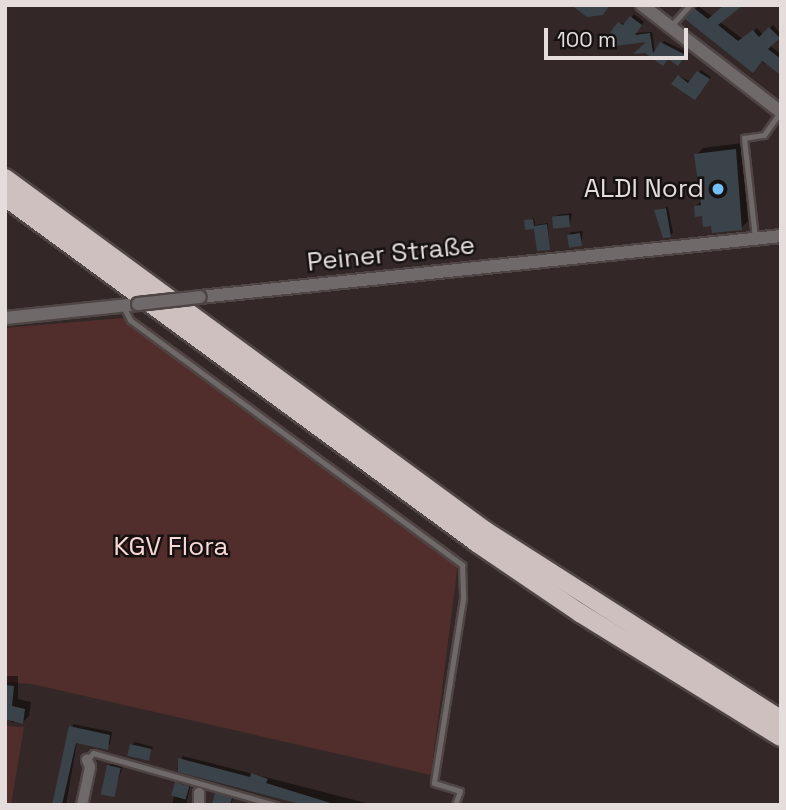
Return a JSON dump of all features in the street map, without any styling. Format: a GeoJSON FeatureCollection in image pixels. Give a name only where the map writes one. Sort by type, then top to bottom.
{"type":"FeatureCollection","features":[{"type":"Feature","properties":{"kind":"highway"},"geometry":{"type":"LineString","coordinates":[[5,178],[465,516],[587,600],[781,720]]}},
{"type":"Feature","properties":{"kind":"highway"},"geometry":{"type":"LineString","coordinates":[[5,197],[477,544],[781,737]]}},
{"type":"Feature","properties":{"kind":"street"},"geometry":{"type":"LineString","coordinates":[[642,5],[780,112]]}},
{"type":"Feature","properties":{"kind":"street","name":"Peiner Straße"},"geometry":{"type":"LineString","coordinates":[[5,318],[781,236]]}},
{"type":"Feature","properties":{"kind":"street"},"geometry":{"type":"LineString","coordinates":[[82,805],[90,767],[87,760]]}},
{"type":"Feature","properties":{"kind":"street"},"geometry":{"type":"LineString","coordinates":[[199,805],[201,788]]}},
{"type":"Feature","properties":{"kind":"lane"},"geometry":{"type":"LineString","coordinates":[[670,27],[690,5]]}},
{"type":"Feature","properties":{"kind":"lane"},"geometry":{"type":"LineString","coordinates":[[755,238],[744,138],[764,135],[780,112]]}},
{"type":"Feature","properties":{"kind":"lane"},"geometry":{"type":"LineString","coordinates":[[123,306],[130,320],[463,565],[463,599],[434,783],[460,791],[455,805]]}},
{"type":"Feature","properties":{"kind":"lane"},"geometry":{"type":"LineString","coordinates":[[87,760],[93,752],[201,788],[276,805]]}},
{"type":"Feature","properties":{"kind":"green space","name":"KGV Flora"},"geometry":{"type":"Polygon","coordinates":[[[135,317],[459,556],[431,775],[32,684],[5,682],[5,328],[135,317]]]}},
{"type":"Feature","properties":{"kind":"green space"},"geometry":{"type":"Polygon","coordinates":[[[5,726],[24,727],[11,805],[5,805],[5,726]]]}},
{"type":"Feature","properties":{"kind":"building"},"geometry":{"type":"Polygon","coordinates":[[[571,5],[610,5],[603,15],[587,17],[571,5]]]}},
{"type":"Feature","properties":{"kind":"building"},"geometry":{"type":"Polygon","coordinates":[[[724,5],[743,5],[718,25],[738,41],[753,30],[759,37],[769,27],[780,38],[768,49],[781,59],[781,75],[762,61],[753,73],[685,19],[694,8],[708,19],[724,5]]]}},
{"type":"Feature","properties":{"kind":"building"},"geometry":{"type":"Polygon","coordinates":[[[630,16],[642,25],[635,35],[650,33],[653,53],[660,42],[686,55],[678,66],[668,59],[663,66],[645,53],[633,54],[646,42],[607,47],[606,38],[618,22],[623,25],[630,16]]]}},
{"type":"Feature","properties":{"kind":"building"},"geometry":{"type":"Polygon","coordinates":[[[697,71],[710,79],[695,100],[671,84],[678,75],[688,83],[697,71]]]}},
{"type":"Feature","properties":{"kind":"building","name":"ALDI Nord"},"geometry":{"type":"Polygon","coordinates":[[[736,149],[742,230],[712,233],[711,226],[703,227],[702,216],[695,217],[694,206],[701,205],[694,154],[736,149]]]}},
{"type":"Feature","properties":{"kind":"building"},"geometry":{"type":"Polygon","coordinates":[[[666,208],[671,237],[663,238],[654,210],[666,208]]]}},
{"type":"Feature","properties":{"kind":"building"},"geometry":{"type":"Polygon","coordinates":[[[569,215],[570,227],[553,228],[552,216],[569,215]]]}},
{"type":"Feature","properties":{"kind":"building"},"geometry":{"type":"Polygon","coordinates":[[[533,219],[534,226],[547,224],[550,250],[537,251],[534,229],[525,230],[524,220],[533,219]]]}},
{"type":"Feature","properties":{"kind":"building"},"geometry":{"type":"Polygon","coordinates":[[[580,233],[582,246],[569,248],[567,235],[580,233]]]}},
{"type":"Feature","properties":{"kind":"building"},"geometry":{"type":"Polygon","coordinates":[[[5,685],[14,686],[12,706],[25,709],[23,724],[5,719],[5,685]]]}},
{"type":"Feature","properties":{"kind":"building"},"geometry":{"type":"Polygon","coordinates":[[[69,726],[110,735],[108,750],[76,743],[62,805],[52,805],[69,726]]]}},
{"type":"Feature","properties":{"kind":"building"},"geometry":{"type":"Polygon","coordinates":[[[130,744],[151,749],[149,761],[127,756],[130,744]]]}},
{"type":"Feature","properties":{"kind":"building"},"geometry":{"type":"Polygon","coordinates":[[[178,758],[250,777],[251,773],[268,779],[266,783],[337,805],[304,805],[178,772],[178,758]]]}},
{"type":"Feature","properties":{"kind":"building"},"geometry":{"type":"Polygon","coordinates":[[[107,765],[121,768],[114,797],[101,794],[107,765]]]}},
{"type":"Feature","properties":{"kind":"building"},"geometry":{"type":"Polygon","coordinates":[[[175,782],[189,786],[186,800],[171,795],[175,782]]]}},
{"type":"Feature","properties":{"kind":"building"},"geometry":{"type":"Polygon","coordinates":[[[215,793],[232,798],[230,805],[212,805],[215,793]]]}},
{"type":"Feature","properties":{"kind":"place","name":"ALDI Nord"},"geometry":{"type":"Point","coordinates":[718,189]}}]}
